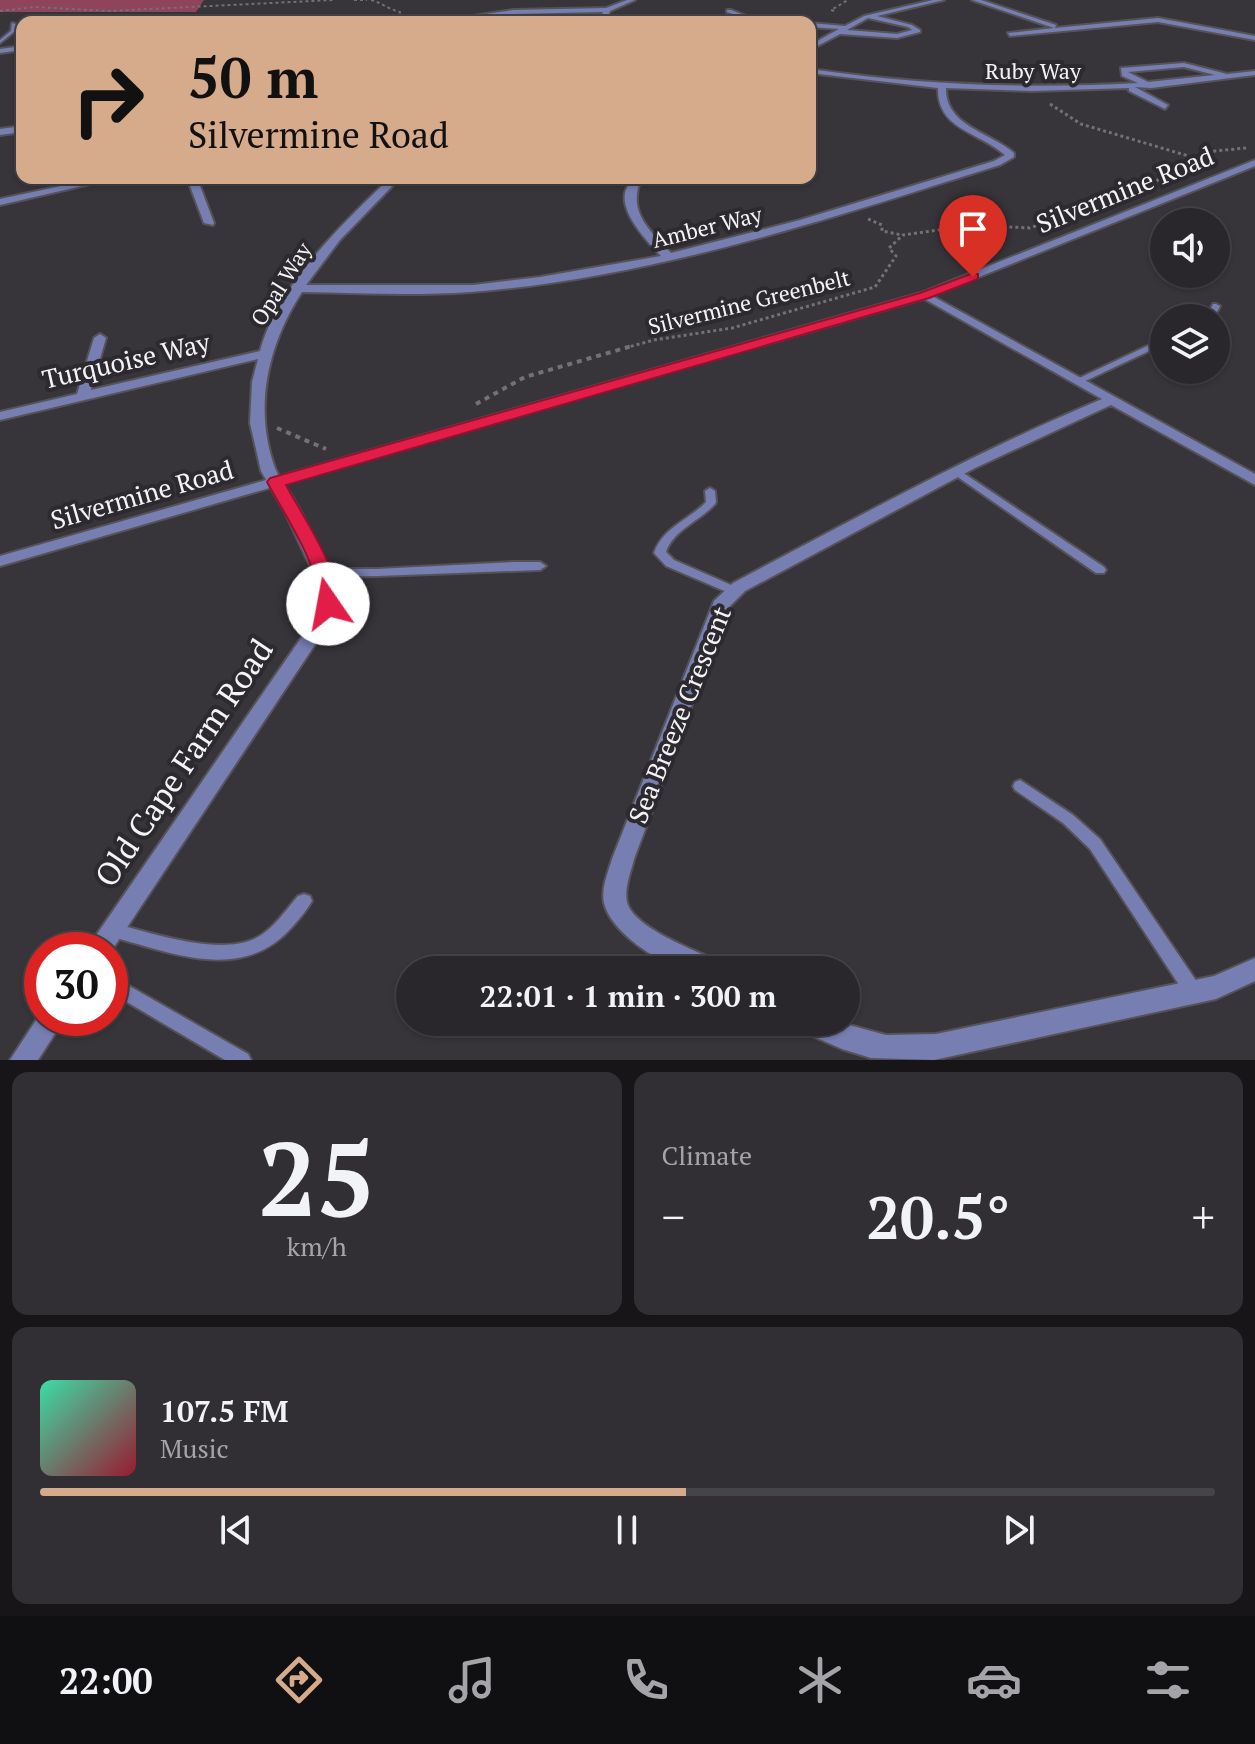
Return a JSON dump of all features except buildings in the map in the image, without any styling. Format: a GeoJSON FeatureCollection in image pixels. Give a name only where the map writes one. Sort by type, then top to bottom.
{"type":"FeatureCollection","features":[{"type":"Feature","properties":{"kind":"street"},"geometry":{"type":"LineString","coordinates":[[482,16],[513,12],[607,10],[632,0]]}},
{"type":"Feature","properties":{"kind":"street"},"geometry":{"type":"LineString","coordinates":[[898,0],[917,5]]}},
{"type":"Feature","properties":{"kind":"street"},"geometry":{"type":"LineString","coordinates":[[816,45],[866,17],[941,0]]}},
{"type":"Feature","properties":{"kind":"street"},"geometry":{"type":"LineString","coordinates":[[975,0],[1059,29]]}},
{"type":"Feature","properties":{"kind":"street"},"geometry":{"type":"LineString","coordinates":[[604,16],[607,10]]}},
{"type":"Feature","properties":{"kind":"street"},"geometry":{"type":"LineString","coordinates":[[816,26],[897,36],[918,31],[910,26],[866,17]]}},
{"type":"Feature","properties":{"kind":"street"},"geometry":{"type":"LineString","coordinates":[[1010,34],[1158,20],[1255,38]]}},
{"type":"Feature","properties":{"kind":"street"},"geometry":{"type":"LineString","coordinates":[[1152,86],[1125,74],[1124,70],[1184,65],[1228,77]]}},
{"type":"Feature","properties":{"kind":"street","name":"Ruby Way"},"geometry":{"type":"LineString","coordinates":[[816,72],[942,87],[1038,91],[1130,88],[1255,73]]}},
{"type":"Feature","properties":{"kind":"street","name":"Amber Way"},"geometry":{"type":"LineString","coordinates":[[297,288],[473,288],[622,268],[739,242],[997,163],[1011,155],[968,131],[948,112],[940,97],[942,87]]}},
{"type":"Feature","properties":{"kind":"street"},"geometry":{"type":"LineString","coordinates":[[1130,88],[1165,107]]}},
{"type":"Feature","properties":{"kind":"street","name":"Silvermine Road"},"geometry":{"type":"LineString","coordinates":[[0,561],[925,295],[1255,163]]}},
{"type":"Feature","properties":{"kind":"street"},"geometry":{"type":"LineString","coordinates":[[0,202],[83,184]]}},
{"type":"Feature","properties":{"kind":"street"},"geometry":{"type":"LineString","coordinates":[[194,184],[209,223]]}},
{"type":"Feature","properties":{"kind":"street","name":"Opal Way"},"geometry":{"type":"LineString","coordinates":[[276,482],[267,468],[259,430],[257,410],[262,354],[297,288],[347,224],[389,184]]}},
{"type":"Feature","properties":{"kind":"street"},"geometry":{"type":"LineString","coordinates":[[634,184],[629,199],[632,211],[638,223],[669,258]]}},
{"type":"Feature","properties":{"kind":"street"},"geometry":{"type":"LineString","coordinates":[[925,295],[1255,480]]}},
{"type":"Feature","properties":{"kind":"street"},"geometry":{"type":"LineString","coordinates":[[83,395],[100,338]]}},
{"type":"Feature","properties":{"kind":"street","name":"Turquoise Way"},"geometry":{"type":"LineString","coordinates":[[0,416],[262,354]]}},
{"type":"Feature","properties":{"kind":"street","name":"Sea Breeze Crescent"},"geometry":{"type":"LineString","coordinates":[[684,956],[633,929],[622,919],[616,903],[616,887],[623,859],[714,616],[734,591],[1031,432],[1112,400]]}},
{"type":"Feature","properties":{"kind":"street","name":"Old Cape Farm Road"},"geometry":{"type":"LineString","coordinates":[[112,930],[318,627],[328,604],[329,590],[323,573],[276,482]]}},
{"type":"Feature","properties":{"kind":"street"},"geometry":{"type":"LineString","coordinates":[[843,1036],[866,1046],[899,1051],[936,1047],[1216,987],[1254,971]]}},
{"type":"Feature","properties":{"kind":"street"},"geometry":{"type":"LineString","coordinates":[[23,1060],[40,1036]]}},
{"type":"Feature","properties":{"kind":"lane"},"geometry":{"type":"LineString","coordinates":[[729,11],[743,16]]}},
{"type":"Feature","properties":{"kind":"lane"},"geometry":{"type":"LineString","coordinates":[[0,42],[13,31],[14,24]]}},
{"type":"Feature","properties":{"kind":"lane"},"geometry":{"type":"LineString","coordinates":[[1078,381],[1150,348]]}},
{"type":"Feature","properties":{"kind":"lane"},"geometry":{"type":"LineString","coordinates":[[956,471],[1100,570]]}},
{"type":"Feature","properties":{"kind":"lane"},"geometry":{"type":"LineString","coordinates":[[710,491],[711,502],[705,511],[668,537],[660,553],[670,563],[734,591]]}},
{"type":"Feature","properties":{"kind":"lane"},"geometry":{"type":"LineString","coordinates":[[323,573],[389,575],[446,567],[540,566]]}},
{"type":"Feature","properties":{"kind":"lane"},"geometry":{"type":"LineString","coordinates":[[1020,786],[1068,819],[1095,844],[1194,992]]}},
{"type":"Feature","properties":{"kind":"lane"},"geometry":{"type":"LineString","coordinates":[[112,930],[221,954],[246,951],[262,944],[304,901]]}},
{"type":"Feature","properties":{"kind":"lane"},"geometry":{"type":"LineString","coordinates":[[128,994],[242,1060]]}},
{"type":"Feature","properties":{"kind":"path"},"geometry":{"type":"LineString","coordinates":[[0,11],[35,7],[108,11],[333,0]]}},
{"type":"Feature","properties":{"kind":"path"},"geometry":{"type":"LineString","coordinates":[[354,0],[380,2],[387,9],[400,12],[399,16]]}},
{"type":"Feature","properties":{"kind":"path"},"geometry":{"type":"LineString","coordinates":[[1038,91],[1047,102],[1081,124],[1236,171]]}},
{"type":"Feature","properties":{"kind":"path"},"geometry":{"type":"LineString","coordinates":[[843,210],[862,214],[882,225],[882,231],[903,235],[974,225],[1030,228],[1155,183],[1170,166],[1215,151],[1255,147]]}},
{"type":"Feature","properties":{"kind":"path","name":"Silvermine Greenbelt"},"geometry":{"type":"LineString","coordinates":[[468,408],[525,377],[551,368],[654,340],[732,328],[875,287],[880,282],[884,267],[896,256],[889,248],[903,235]]}},
{"type":"Feature","properties":{"kind":"path"},"geometry":{"type":"LineString","coordinates":[[259,430],[272,427],[282,430],[329,451]]}},
{"type":"Feature","properties":{"kind":"shaded area"},"geometry":{"type":"Polygon","coordinates":[[[0,0],[204,0],[196,12],[0,12],[0,0]]]}},
{"type":"Feature","properties":{"kind":"route"},"geometry":{"type":"LineString","coordinates":[[328,604],[329,590],[323,573],[276,482],[818,327],[973,277]]}}]}
